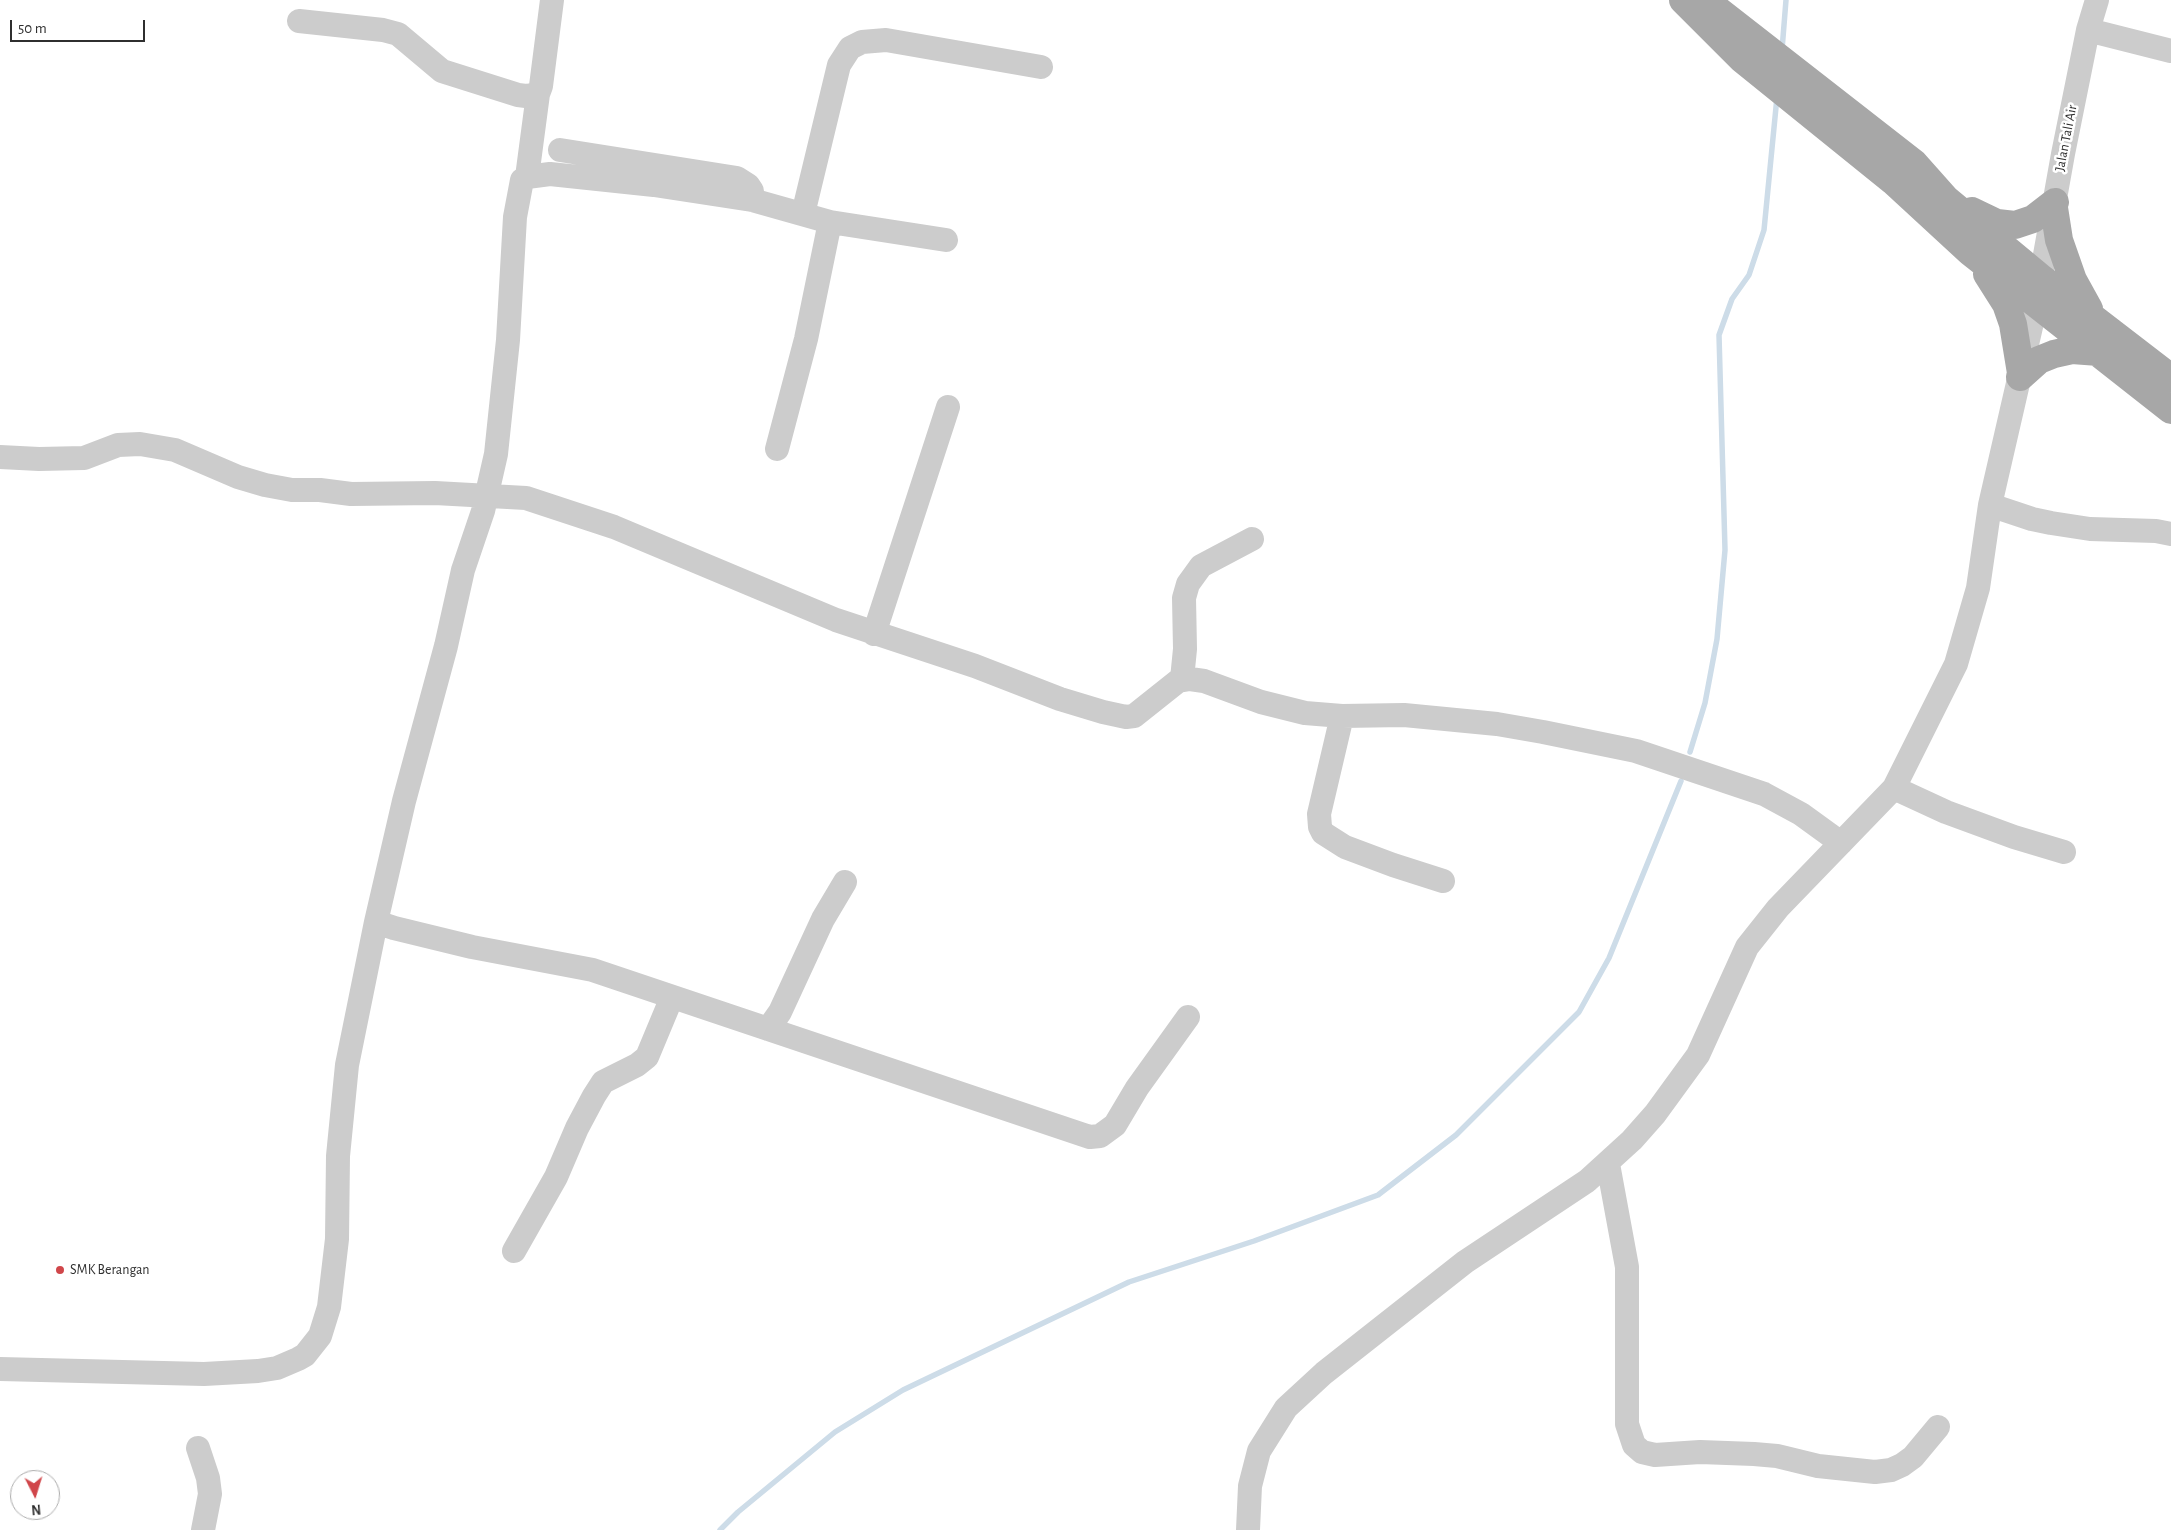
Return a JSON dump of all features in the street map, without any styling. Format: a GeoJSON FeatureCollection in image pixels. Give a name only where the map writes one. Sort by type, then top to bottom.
{"type":"FeatureCollection","features":[{"type":"Feature","properties":{"kind":"main road"},"geometry":{"type":"LineString","coordinates":[[1683,0],[1742,59],[1893,181],[1970,252],[2171,410]]}},
{"type":"Feature","properties":{"kind":"main road"},"geometry":{"type":"LineString","coordinates":[[1691,0],[1719,11],[1914,163],[1946,199],[2040,276],[2171,378]]}},
{"type":"Feature","properties":{"kind":"main road"},"geometry":{"type":"LineString","coordinates":[[1946,199],[1997,222],[2015,225],[2033,219],[2054,205],[2059,240],[2073,280],[2092,316]]}},
{"type":"Feature","properties":{"kind":"main road"},"geometry":{"type":"LineString","coordinates":[[1970,252],[2006,304],[2013,324],[2021,375]]}},
{"type":"Feature","properties":{"kind":"main road"},"geometry":{"type":"LineString","coordinates":[[2021,375],[2039,360],[2054,354],[2072,350],[2099,352]]}},
{"type":"Feature","properties":{"kind":"street"},"geometry":{"type":"LineString","coordinates":[[527,177],[552,0]]}},
{"type":"Feature","properties":{"kind":"street","name":"Jalan Tali Air"},"geometry":{"type":"LineString","coordinates":[[1248,1530],[1250,1486],[1259,1451],[1286,1408],[1299,1395],[1465,1262],[1580,1186],[1608,1164],[1632,1140],[1655,1114],[1698,1055],[1747,947],[1778,908],[1827,855],[1894,788],[1956,664],[1978,588],[1990,505],[2036,305],[2063,154],[2088,30],[2097,0]]}},
{"type":"Feature","properties":{"kind":"street"},"geometry":{"type":"LineString","coordinates":[[299,22],[383,30],[398,34],[446,73],[518,95],[538,94]]}},
{"type":"Feature","properties":{"kind":"street"},"geometry":{"type":"LineString","coordinates":[[2088,30],[2171,51]]}},
{"type":"Feature","properties":{"kind":"street"},"geometry":{"type":"LineString","coordinates":[[803,214],[839,65],[850,48],[862,42],[886,40],[1041,67]]}},
{"type":"Feature","properties":{"kind":"street"},"geometry":{"type":"LineString","coordinates":[[560,150],[737,178],[748,185],[752,191],[752,200]]}},
{"type":"Feature","properties":{"kind":"street"},"geometry":{"type":"LineString","coordinates":[[0,1369],[204,1374],[258,1371],[290,1364],[305,1355],[320,1336],[329,1307],[337,1239],[338,1156],[348,1065],[376,922],[404,801],[446,646],[464,570],[483,512],[500,428],[502,383],[510,315],[515,217],[518,193],[522,180],[527,177],[556,175],[654,185],[752,200],[830,222],[946,240]]}},
{"type":"Feature","properties":{"kind":"street"},"geometry":{"type":"LineString","coordinates":[[777,449],[806,339],[830,222]]}},
{"type":"Feature","properties":{"kind":"street"},"geometry":{"type":"LineString","coordinates":[[874,634],[948,407]]}},
{"type":"Feature","properties":{"kind":"street"},"geometry":{"type":"LineString","coordinates":[[0,456],[39,459],[84,458],[118,445],[140,444],[175,450],[238,477],[292,490],[320,490],[351,494],[435,493],[526,498],[614,527],[836,620],[975,666],[1060,699],[1102,712],[1126,717],[1141,712],[1182,679],[1197,679],[1261,702],[1296,711],[1342,716],[1404,715],[1497,724],[1636,752],[1764,794],[1801,814],[1841,843]]}},
{"type":"Feature","properties":{"kind":"street"},"geometry":{"type":"LineString","coordinates":[[1990,505],[2051,524],[2156,531],[2171,534]]}},
{"type":"Feature","properties":{"kind":"street"},"geometry":{"type":"LineString","coordinates":[[1182,679],[1185,649],[1184,598],[1188,584],[1200,566],[1252,539]]}},
{"type":"Feature","properties":{"kind":"street"},"geometry":{"type":"LineString","coordinates":[[1342,716],[1319,814],[1320,827],[1323,833],[1345,847],[1442,882]]}},
{"type":"Feature","properties":{"kind":"street"},"geometry":{"type":"LineString","coordinates":[[1894,788],[1946,812],[2014,837],[2064,852]]}},
{"type":"Feature","properties":{"kind":"street"},"geometry":{"type":"LineString","coordinates":[[768,1029],[780,1012],[823,919],[846,882]]}},
{"type":"Feature","properties":{"kind":"street"},"geometry":{"type":"LineString","coordinates":[[376,922],[472,947],[593,970],[1060,1127],[1095,1137],[1105,1134],[1114,1125],[1137,1088],[1188,1017]]}},
{"type":"Feature","properties":{"kind":"street"},"geometry":{"type":"LineString","coordinates":[[514,1251],[556,1178],[577,1128],[594,1096],[603,1082],[637,1065],[647,1057],[672,997]]}},
{"type":"Feature","properties":{"kind":"street"},"geometry":{"type":"LineString","coordinates":[[1608,1164],[1627,1267],[1627,1424],[1634,1445],[1642,1452],[1655,1455],[1700,1452],[1754,1454],[1784,1458],[1818,1466],[1875,1472],[1891,1470],[1902,1465],[1913,1457],[1938,1427]]}},
{"type":"Feature","properties":{"kind":"street"},"geometry":{"type":"LineString","coordinates":[[198,1448],[208,1478],[210,1494],[203,1530]]}},
{"type":"Feature","properties":{"kind":"waterway"},"geometry":{"type":"LineString","coordinates":[[1782,50],[1786,0]]}},
{"type":"Feature","properties":{"kind":"waterway"},"geometry":{"type":"LineString","coordinates":[[1690,752],[1705,703],[1717,639],[1725,550],[1719,335],[1732,299],[1749,275],[1764,230],[1777,97]]}},
{"type":"Feature","properties":{"kind":"waterway"},"geometry":{"type":"LineString","coordinates":[[720,1530],[738,1512],[835,1432],[903,1390],[1129,1282],[1254,1241],[1378,1195],[1456,1135],[1579,1012],[1609,958],[1681,781]]}},
{"type":"Feature","properties":{"kind":"place","name":"SMK Berangan"},"geometry":{"type":"Point","coordinates":[60,1270]}}]}
